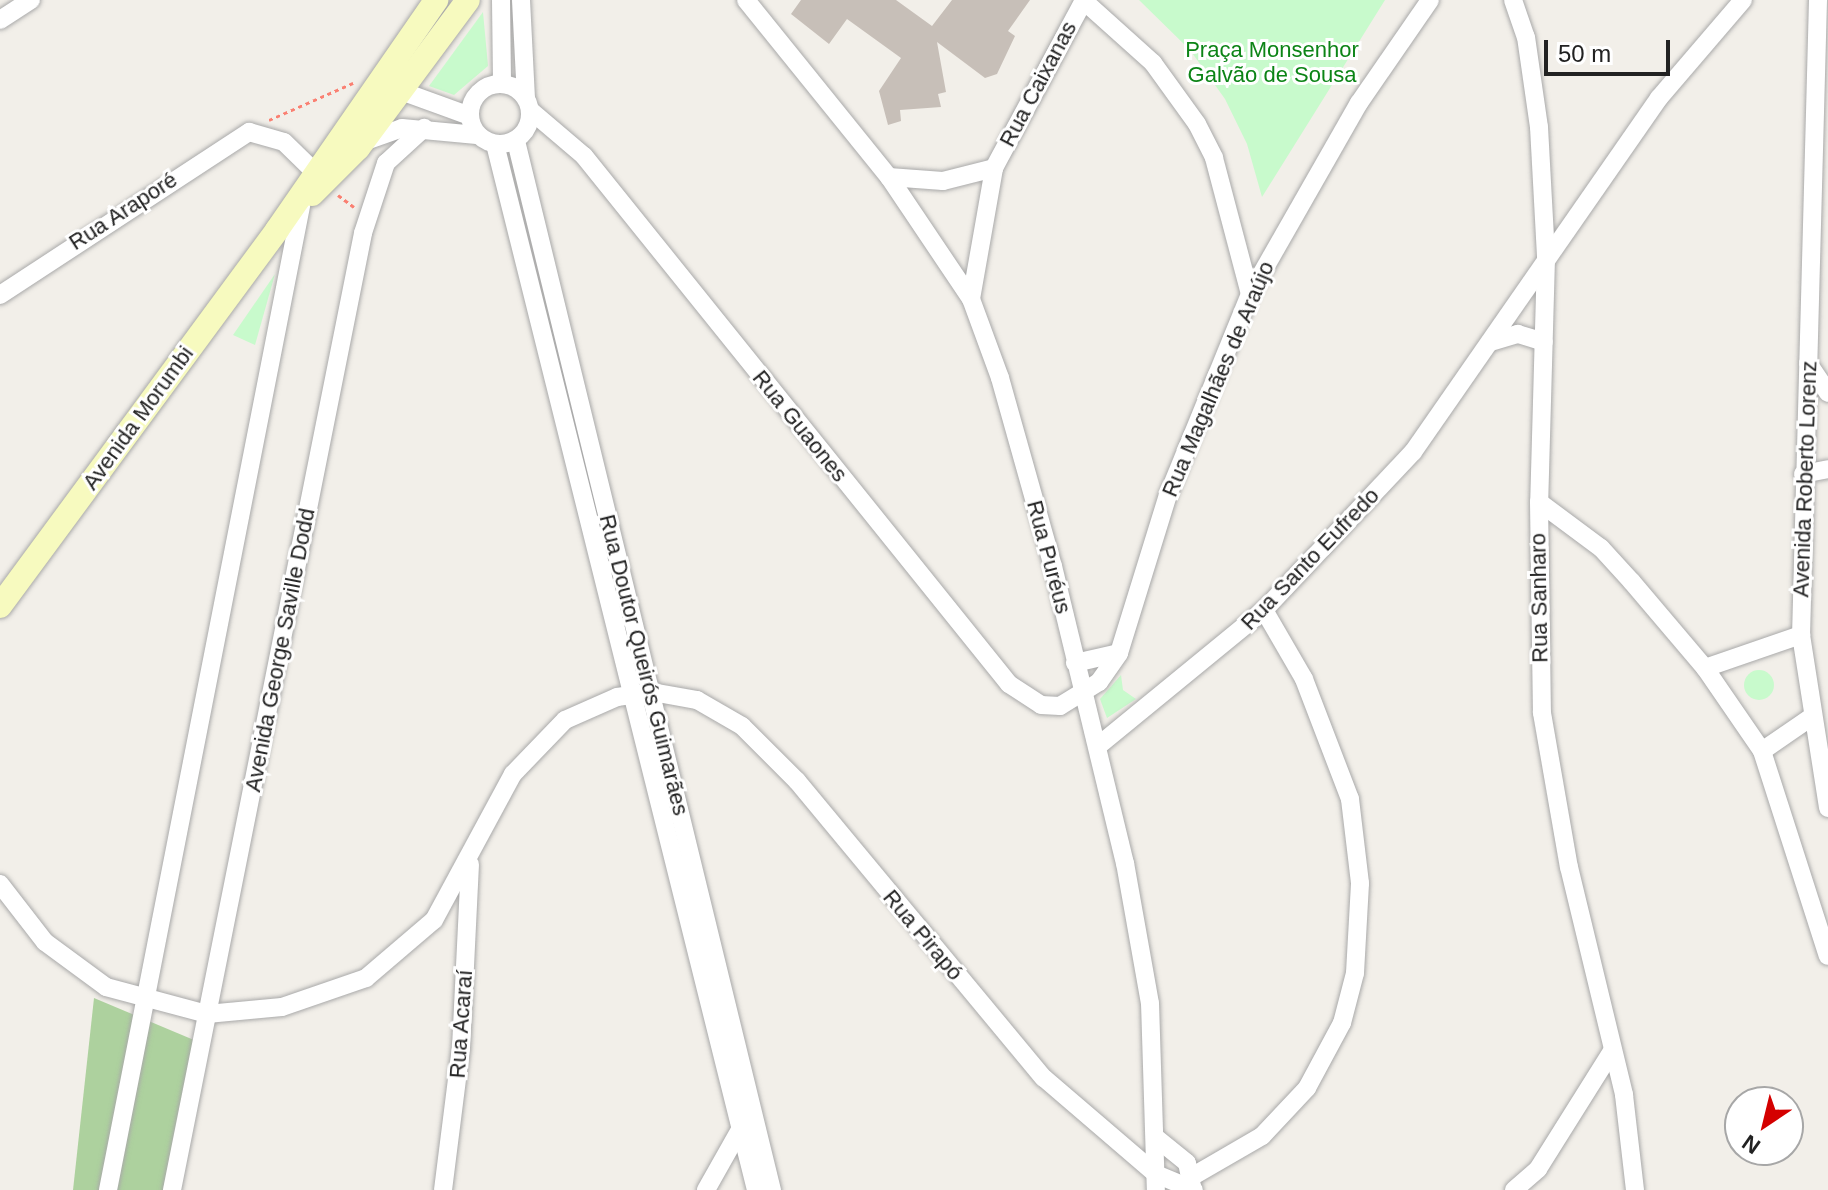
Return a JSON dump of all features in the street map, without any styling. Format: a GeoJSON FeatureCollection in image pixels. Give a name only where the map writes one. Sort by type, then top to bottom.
{"type":"FeatureCollection","features":[{"type":"Feature","properties":{"kind":"main road","name":"Avenida Morumbi"},"geometry":{"type":"LineString","coordinates":[[277,230],[323,182],[377,79],[436,0]]}},
{"type":"Feature","properties":{"kind":"main road","name":"Avenida Morumbi"},"geometry":{"type":"LineString","coordinates":[[0,606],[277,230],[363,142],[468,0]]}},
{"type":"Feature","properties":{"kind":"street"},"geometry":{"type":"LineString","coordinates":[[0,20],[31,0]]}},
{"type":"Feature","properties":{"kind":"street"},"geometry":{"type":"LineString","coordinates":[[501,0],[502,84]]}},
{"type":"Feature","properties":{"kind":"street"},"geometry":{"type":"LineString","coordinates":[[363,142],[424,128],[477,135],[495,144],[516,141],[528,127],[521,0]]}},
{"type":"Feature","properties":{"kind":"street","name":"Rua Puréus"},"geometry":{"type":"LineString","coordinates":[[746,0],[889,177],[971,299],[1012,422],[1098,746],[1150,1003],[1156,1182]]}},
{"type":"Feature","properties":{"kind":"street"},"geometry":{"type":"LineString","coordinates":[[1084,0],[1153,63],[1197,124],[1214,158],[1250,294]]}},
{"type":"Feature","properties":{"kind":"street","name":"Rua Caixanas"},"geometry":{"type":"LineString","coordinates":[[971,299],[994,168],[1084,0]]}},
{"type":"Feature","properties":{"kind":"street","name":"Rua Magalhães de Araújo"},"geometry":{"type":"LineString","coordinates":[[1083,695],[1119,653],[1168,495],[1250,294],[1352,115],[1430,0]]}},
{"type":"Feature","properties":{"kind":"street","name":"Rua Sanharo"},"geometry":{"type":"LineString","coordinates":[[1513,0],[1526,37],[1539,127],[1546,258],[1539,502],[1548,768],[1612,1051],[1635,1190]]}},
{"type":"Feature","properties":{"kind":"street","name":"Rua Santo Eufredo"},"geometry":{"type":"LineString","coordinates":[[1098,746],[1264,610],[1413,452],[1659,98],[1743,0]]}},
{"type":"Feature","properties":{"kind":"street","name":"Avenida Roberto Lorenz"},"geometry":{"type":"LineString","coordinates":[[1818,0],[1801,635],[1810,718],[1828,808]]}},
{"type":"Feature","properties":{"kind":"street"},"geometry":{"type":"LineString","coordinates":[[377,79],[400,92],[470,116]]}},
{"type":"Feature","properties":{"kind":"street"},"geometry":{"type":"LineString","coordinates":[[502,84],[528,104]]}},
{"type":"Feature","properties":{"kind":"street"},"geometry":{"type":"LineString","coordinates":[[477,135],[470,116],[482,89],[502,84]]}},
{"type":"Feature","properties":{"kind":"street","name":"Rua Guaones"},"geometry":{"type":"LineString","coordinates":[[528,104],[584,156],[1009,684],[1050,708],[1083,695]]}},
{"type":"Feature","properties":{"kind":"street","name":"Avenida George Saville Dodd"},"geometry":{"type":"LineString","coordinates":[[172,1190],[363,233],[386,163],[424,128]]}},
{"type":"Feature","properties":{"kind":"street"},"geometry":{"type":"LineString","coordinates":[[249,132],[277,138],[323,182]]}},
{"type":"Feature","properties":{"kind":"street","name":"Rua Araporé"},"geometry":{"type":"LineString","coordinates":[[0,295],[249,132]]}},
{"type":"Feature","properties":{"kind":"street","name":"Rua Doutor Queirós Guimarães"},"geometry":{"type":"LineString","coordinates":[[516,141],[746,1122],[750,1167],[756,1190]]}},
{"type":"Feature","properties":{"kind":"street","name":"Rua Doutor Queirós Guimarães"},"geometry":{"type":"LineString","coordinates":[[495,144],[644,694]]}},
{"type":"Feature","properties":{"kind":"street","name":"Rua Caixanas"},"geometry":{"type":"LineString","coordinates":[[889,177],[943,181],[994,168]]}},
{"type":"Feature","properties":{"kind":"street"},"geometry":{"type":"LineString","coordinates":[[108,1190],[149,1002],[301,206]]}},
{"type":"Feature","properties":{"kind":"street"},"geometry":{"type":"LineString","coordinates":[[1491,342],[1518,334],[1544,342]]}},
{"type":"Feature","properties":{"kind":"street"},"geometry":{"type":"LineString","coordinates":[[1808,363],[1828,393]]}},
{"type":"Feature","properties":{"kind":"street"},"geometry":{"type":"LineString","coordinates":[[1803,474],[1828,469]]}},
{"type":"Feature","properties":{"kind":"street"},"geometry":{"type":"LineString","coordinates":[[1539,502],[1601,548],[1705,668],[1762,751],[1823,912],[1828,956]]}},
{"type":"Feature","properties":{"kind":"street"},"geometry":{"type":"LineString","coordinates":[[1155,1137],[1180,1156],[1193,1185],[1262,1136],[1307,1088],[1342,1023],[1355,973],[1360,883],[1350,799],[1310,692],[1264,610]]}},
{"type":"Feature","properties":{"kind":"street"},"geometry":{"type":"LineString","coordinates":[[1705,668],[1801,635]]}},
{"type":"Feature","properties":{"kind":"street"},"geometry":{"type":"LineString","coordinates":[[1075,663],[1119,653]]}},
{"type":"Feature","properties":{"kind":"street"},"geometry":{"type":"LineString","coordinates":[[0,884],[56,951],[106,987],[149,1002],[207,1014],[282,1007],[366,978],[434,920],[513,774],[546,735],[593,703],[644,694]]}},
{"type":"Feature","properties":{"kind":"street","name":"Rua Pirapó"},"geometry":{"type":"LineString","coordinates":[[644,694],[697,700],[762,744],[1044,1078],[1156,1182],[1193,1185]]}},
{"type":"Feature","properties":{"kind":"street"},"geometry":{"type":"LineString","coordinates":[[1762,751],[1810,718]]}},
{"type":"Feature","properties":{"kind":"street","name":"Rua Acaraí"},"geometry":{"type":"LineString","coordinates":[[443,1190],[461,1048],[470,858]]}},
{"type":"Feature","properties":{"kind":"street"},"geometry":{"type":"LineString","coordinates":[[1514,1190],[1538,1169],[1612,1051]]}},
{"type":"Feature","properties":{"kind":"street"},"geometry":{"type":"LineString","coordinates":[[706,1190],[746,1122]]}},
{"type":"Feature","properties":{"kind":"street","name":"Rua Doutor Queirós Guimarães"},"geometry":{"type":"LineString","coordinates":[[746,1122],[770,1182]]}},
{"type":"Feature","properties":{"kind":"street"},"geometry":{"type":"LineString","coordinates":[[750,1167],[770,1182],[789,1190]]}},
{"type":"Feature","properties":{"kind":"path"},"geometry":{"type":"LineString","coordinates":[[249,132],[298,103],[377,79]]}},
{"type":"Feature","properties":{"kind":"path"},"geometry":{"type":"LineString","coordinates":[[323,182],[358,212],[363,233]]}},
{"type":"Feature","properties":{"kind":"green space","name":"Praça Monsenhor Galvão de Sousa"},"geometry":{"type":"Polygon","coordinates":[[[1139,0],[1385,0],[1262,197],[1247,144],[1225,99],[1190,50],[1139,0]]]}},
{"type":"Feature","properties":{"kind":"green space"},"geometry":{"type":"Polygon","coordinates":[[[483,12],[488,66],[454,95],[429,86],[483,12]]]}},
{"type":"Feature","properties":{"kind":"green space"},"geometry":{"type":"Polygon","coordinates":[[[275,274],[255,345],[233,335],[275,274]]]}},
{"type":"Feature","properties":{"kind":"green space"},"geometry":{"type":"Polygon","coordinates":[[[1759,670],[1765,671],[1773,679],[1773,691],[1765,699],[1759,700],[1753,699],[1745,691],[1744,685],[1745,679],[1753,671],[1759,670]]]}},
{"type":"Feature","properties":{"kind":"green space"},"geometry":{"type":"Polygon","coordinates":[[[1121,675],[1123,690],[1136,699],[1107,718],[1100,699],[1121,675]]]}},
{"type":"Feature","properties":{"kind":"green space"},"geometry":{"type":"Polygon","coordinates":[[[94,998],[201,1043],[165,1190],[73,1190],[94,998]]]}},
{"type":"Feature","properties":{"kind":"building"},"geometry":{"type":"Polygon","coordinates":[[[801,0],[896,0],[932,26],[952,0],[1030,0],[1008,31],[1015,36],[997,74],[985,78],[937,42],[946,92],[938,94],[941,107],[900,110],[901,121],[888,125],[879,91],[901,58],[847,19],[829,44],[791,14],[801,0]]]}}]}
